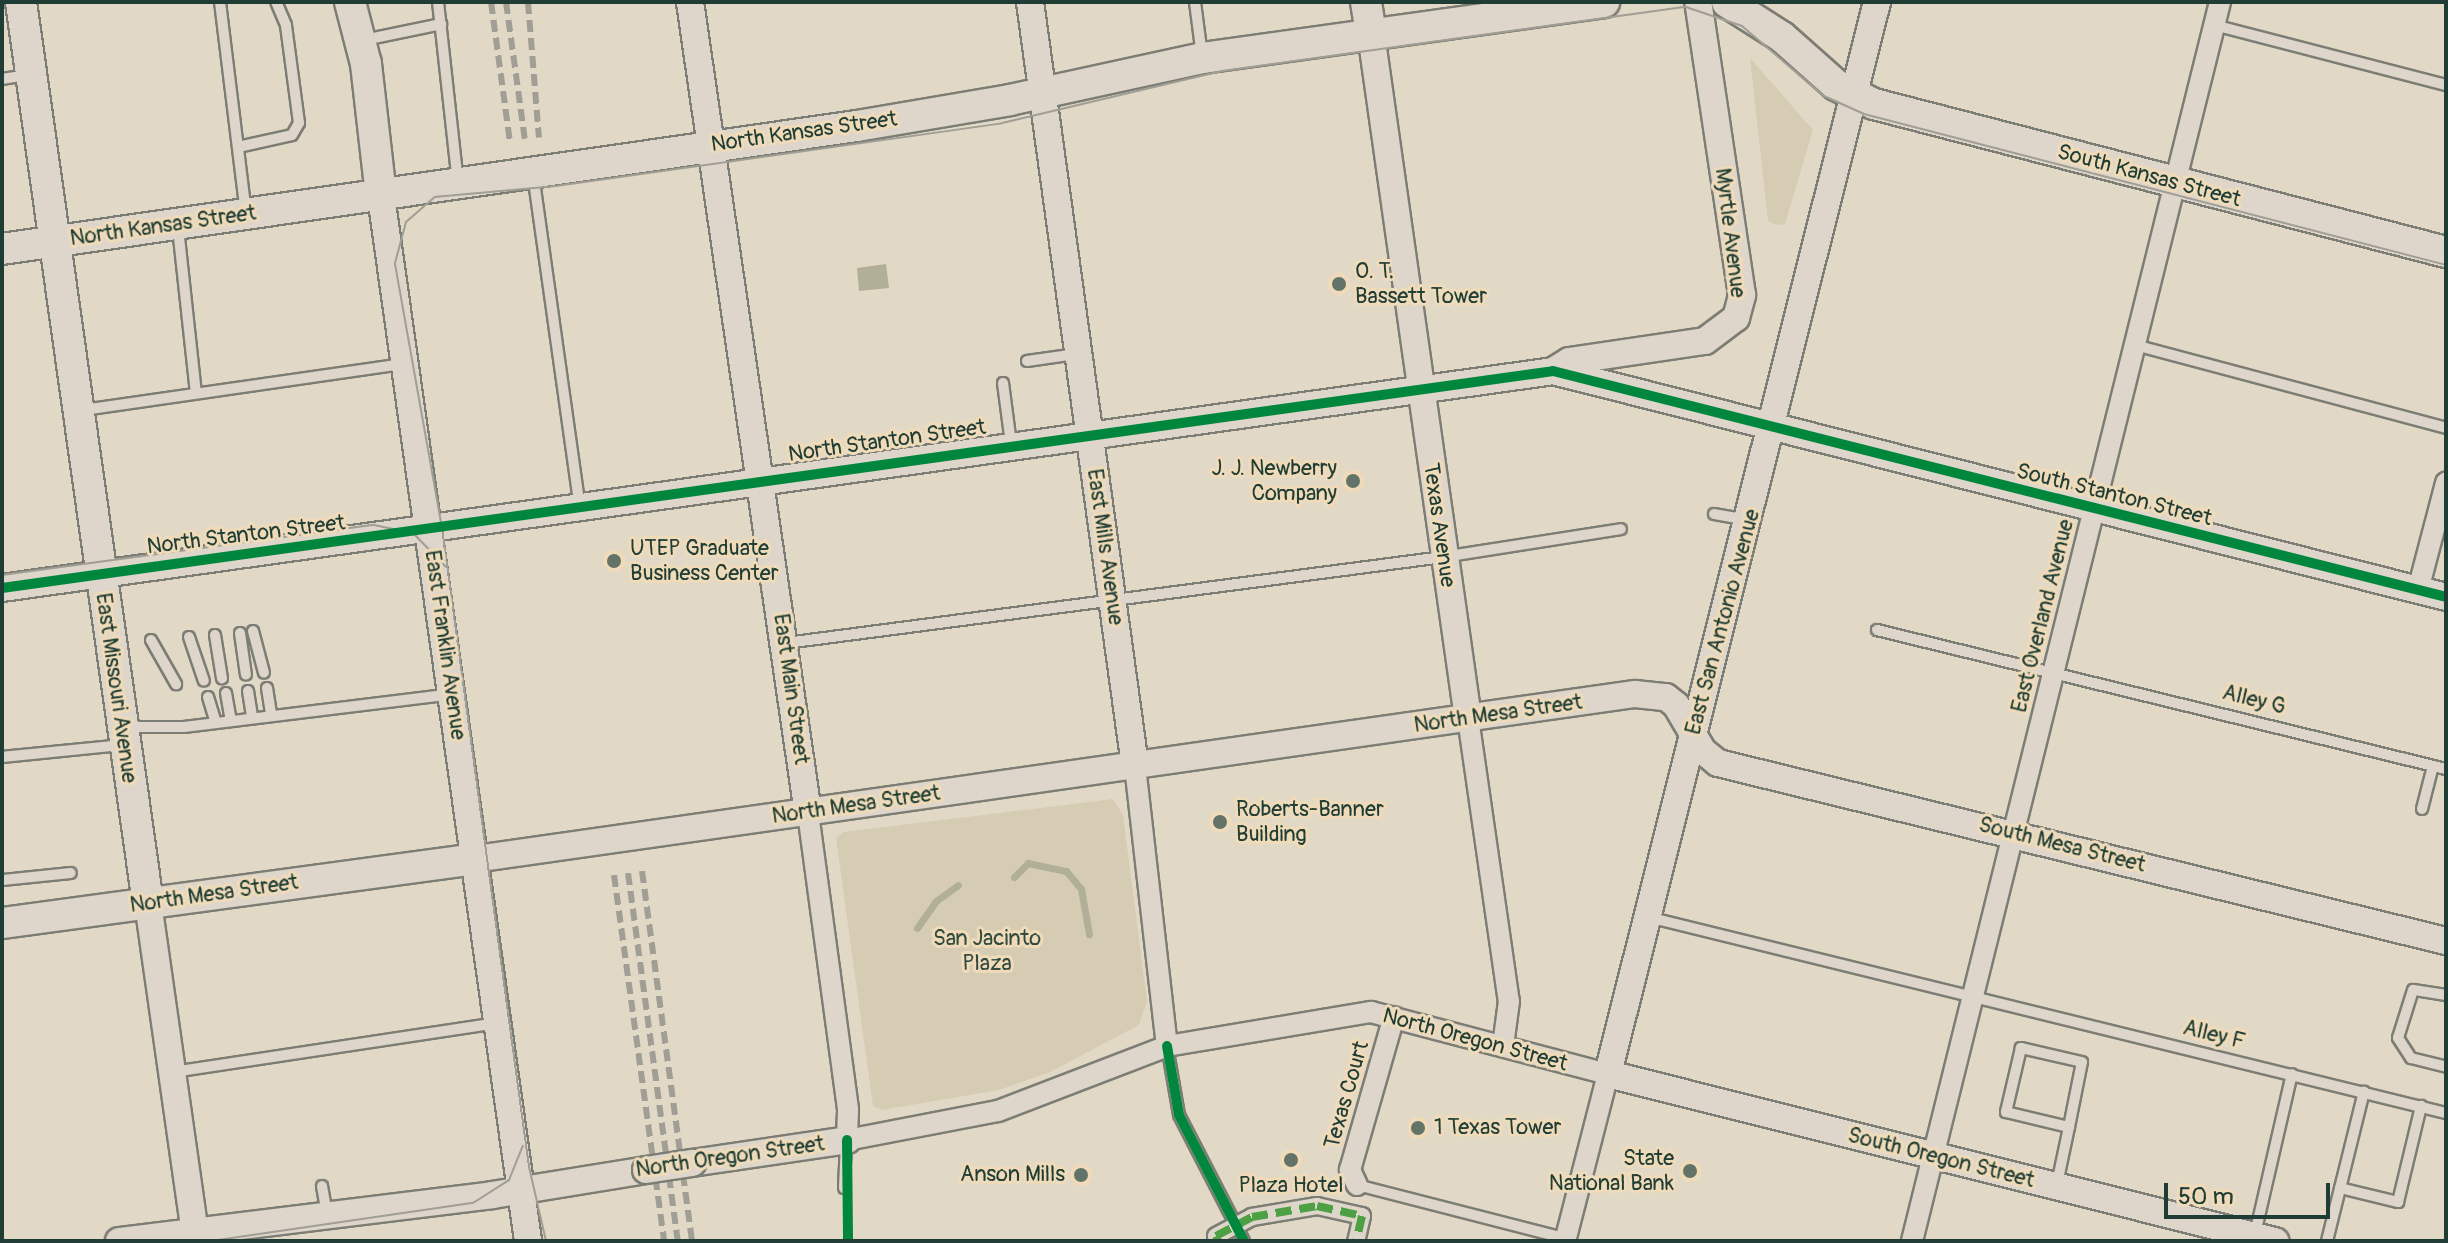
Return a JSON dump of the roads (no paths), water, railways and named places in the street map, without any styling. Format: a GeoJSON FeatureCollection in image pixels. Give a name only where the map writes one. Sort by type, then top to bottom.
{"type":"FeatureCollection","features":[{"type":"Feature","properties":{"kind":"main road","name":"East Missouri Avenue"},"geometry":{"type":"LineString","coordinates":[[21,2],[17,77],[55,241],[148,903]]}},
{"type":"Feature","properties":{"kind":"main road","name":"East Franklin Avenue"},"geometry":{"type":"LineString","coordinates":[[350,2],[361,40],[381,196]]}},
{"type":"Feature","properties":{"kind":"main road","name":"Texas Avenue"},"geometry":{"type":"LineString","coordinates":[[1366,2],[1371,34]]}},
{"type":"Feature","properties":{"kind":"main road","name":"North Kansas Street"},"geometry":{"type":"LineString","coordinates":[[2,249],[711,146],[1043,93],[1202,58],[1530,7],[1597,2]]}},
{"type":"Feature","properties":{"kind":"main road"},"geometry":{"type":"LineString","coordinates":[[1727,2],[1771,29],[1854,96]]}},
{"type":"Feature","properties":{"kind":"main road","name":"South Kansas Street"},"geometry":{"type":"LineString","coordinates":[[1854,96],[2177,184],[2446,252]]}},
{"type":"Feature","properties":{"kind":"main road","name":"North Mesa Street"},"geometry":{"type":"LineString","coordinates":[[2,923],[475,859]]}},
{"type":"Feature","properties":{"kind":"street","name":"East Main Street"},"geometry":{"type":"LineString","coordinates":[[690,2],[808,813],[848,1110],[847,1140]]}},
{"type":"Feature","properties":{"kind":"street","name":"East Mills Avenue"},"geometry":{"type":"LineString","coordinates":[[1030,2],[1135,766],[1167,1046]]}},
{"type":"Feature","properties":{"kind":"street","name":"Myrtle Avenue"},"geometry":{"type":"LineString","coordinates":[[1553,371],[1584,358],[1705,341],[1736,318],[1742,295],[1698,2]]}},
{"type":"Feature","properties":{"kind":"street","name":"East San Antonio Avenue"},"geometry":{"type":"LineString","coordinates":[[1568,1240],[1694,731],[1773,430],[1877,2]]}},
{"type":"Feature","properties":{"kind":"street","name":"East Overland Avenue"},"geometry":{"type":"LineString","coordinates":[[1912,1241],[2220,2]]}},
{"type":"Feature","properties":{"kind":"street","name":"Texas Avenue"},"geometry":{"type":"LineString","coordinates":[[1371,34],[1443,557],[1509,1001],[1503,1046]]}},
{"type":"Feature","properties":{"kind":"street","name":"East Franklin Avenue"},"geometry":{"type":"LineString","coordinates":[[381,196],[528,1241]]}},
{"type":"Feature","properties":{"kind":"street","name":"North Stanton Street"},"geometry":{"type":"LineString","coordinates":[[2,588],[430,531],[761,479],[1553,371],[1773,430]]}},
{"type":"Feature","properties":{"kind":"street","name":"South Stanton Street"},"geometry":{"type":"LineString","coordinates":[[1773,430],[2446,597]]}},
{"type":"Feature","properties":{"kind":"street"},"geometry":{"type":"LineString","coordinates":[[2418,590],[2446,483]]}},
{"type":"Feature","properties":{"kind":"street","name":"North Mesa Street"},"geometry":{"type":"LineString","coordinates":[[475,859],[1468,718],[1659,695],[1676,705],[1694,731]]}},
{"type":"Feature","properties":{"kind":"street","name":"South Mesa Street"},"geometry":{"type":"LineString","coordinates":[[1694,731],[1703,751],[1718,763],[2446,941]]}},
{"type":"Feature","properties":{"kind":"street","name":"East Missouri Avenue"},"geometry":{"type":"LineString","coordinates":[[148,903],[195,1236]]}},
{"type":"Feature","properties":{"kind":"street","name":"North Oregon Street"},"geometry":{"type":"LineString","coordinates":[[119,1241],[195,1236],[327,1214],[522,1189],[847,1140],[998,1111],[1167,1046],[1361,1012],[1394,1017],[1608,1074]]}},
{"type":"Feature","properties":{"kind":"street","name":"Texas Court"},"geometry":{"type":"LineString","coordinates":[[1357,1185],[1350,1170],[1394,1017]]}},
{"type":"Feature","properties":{"kind":"street","name":"South Oregon Street"},"geometry":{"type":"LineString","coordinates":[[1608,1074],[2264,1238]]}},
{"type":"Feature","properties":{"kind":"street"},"geometry":{"type":"LineString","coordinates":[[1218,1241],[1216,1236],[1236,1225],[1275,1211],[1317,1206],[1362,1216],[1356,1241]]}},
{"type":"Feature","properties":{"kind":"lane"},"geometry":{"type":"LineString","coordinates":[[220,2],[247,215]]}},
{"type":"Feature","properties":{"kind":"lane"},"geometry":{"type":"LineString","coordinates":[[238,147],[292,135],[299,123],[286,25],[276,2]]}},
{"type":"Feature","properties":{"kind":"lane"},"geometry":{"type":"LineString","coordinates":[[438,2],[458,184]]}},
{"type":"Feature","properties":{"kind":"lane"},"geometry":{"type":"LineString","coordinates":[[1195,2],[1202,58]]}},
{"type":"Feature","properties":{"kind":"lane"},"geometry":{"type":"LineString","coordinates":[[361,40],[441,24]]}},
{"type":"Feature","properties":{"kind":"lane"},"geometry":{"type":"LineString","coordinates":[[2214,25],[2446,85]]}},
{"type":"Feature","properties":{"kind":"lane"},"geometry":{"type":"LineString","coordinates":[[533,172],[580,507]]}},
{"type":"Feature","properties":{"kind":"lane"},"geometry":{"type":"LineString","coordinates":[[178,224],[196,393]]}},
{"type":"Feature","properties":{"kind":"lane"},"geometry":{"type":"LineString","coordinates":[[2135,345],[2446,428]]}},
{"type":"Feature","properties":{"kind":"lane"},"geometry":{"type":"LineString","coordinates":[[1027,361],[1078,354]]}},
{"type":"Feature","properties":{"kind":"lane"},"geometry":{"type":"LineString","coordinates":[[78,411],[406,364]]}},
{"type":"Feature","properties":{"kind":"lane"},"geometry":{"type":"LineString","coordinates":[[1003,383],[1011,444]]}},
{"type":"Feature","properties":{"kind":"lane"},"geometry":{"type":"LineString","coordinates":[[1714,514],[1749,520]]}},
{"type":"Feature","properties":{"kind":"lane"},"geometry":{"type":"LineString","coordinates":[[784,643],[1443,557],[1621,529]]}},
{"type":"Feature","properties":{"kind":"lane","name":"Alley G"},"geometry":{"type":"LineString","coordinates":[[1877,630],[2053,670],[2446,769]]}},
{"type":"Feature","properties":{"kind":"lane"},"geometry":{"type":"LineString","coordinates":[[253,631],[264,673]]}},
{"type":"Feature","properties":{"kind":"lane"},"geometry":{"type":"LineString","coordinates":[[240,633],[246,675]]}},
{"type":"Feature","properties":{"kind":"lane"},"geometry":{"type":"LineString","coordinates":[[215,635],[222,678]]}},
{"type":"Feature","properties":{"kind":"lane"},"geometry":{"type":"LineString","coordinates":[[189,637],[204,681]]}},
{"type":"Feature","properties":{"kind":"lane"},"geometry":{"type":"LineString","coordinates":[[151,640],[176,684]]}},
{"type":"Feature","properties":{"kind":"lane"},"geometry":{"type":"LineString","coordinates":[[267,688],[271,714]]}},
{"type":"Feature","properties":{"kind":"lane"},"geometry":{"type":"LineString","coordinates":[[248,691],[252,717]]}},
{"type":"Feature","properties":{"kind":"lane"},"geometry":{"type":"LineString","coordinates":[[226,693],[231,721]]}},
{"type":"Feature","properties":{"kind":"lane"},"geometry":{"type":"LineString","coordinates":[[2,757],[271,714],[453,693]]}},
{"type":"Feature","properties":{"kind":"lane"},"geometry":{"type":"LineString","coordinates":[[208,697],[216,723]]}},
{"type":"Feature","properties":{"kind":"lane"},"geometry":{"type":"LineString","coordinates":[[2422,809],[2433,766]]}},
{"type":"Feature","properties":{"kind":"lane"},"geometry":{"type":"LineString","coordinates":[[2,880],[71,873]]}},
{"type":"Feature","properties":{"kind":"lane","name":"Alley F"},"geometry":{"type":"LineString","coordinates":[[1647,917],[2446,1113]]}},
{"type":"Feature","properties":{"kind":"lane"},"geometry":{"type":"LineString","coordinates":[[2446,995],[2413,990],[2398,1038],[2411,1058],[2446,1067]]}},
{"type":"Feature","properties":{"kind":"lane"},"geometry":{"type":"LineString","coordinates":[[172,1072],[499,1022]]}},
{"type":"Feature","properties":{"kind":"lane"},"geometry":{"type":"LineString","coordinates":[[1167,1046],[1179,1115],[1244,1241]]}},
{"type":"Feature","properties":{"kind":"lane"},"geometry":{"type":"LineString","coordinates":[[2056,1186],[2069,1127],[2082,1062],[2021,1048],[2006,1112],[2069,1127]]}},
{"type":"Feature","properties":{"kind":"lane"},"geometry":{"type":"LineString","coordinates":[[2264,1238],[2292,1074]]}},
{"type":"Feature","properties":{"kind":"lane"},"geometry":{"type":"LineString","coordinates":[[2327,1241],[2364,1092]]}},
{"type":"Feature","properties":{"kind":"lane"},"geometry":{"type":"LineString","coordinates":[[2340,1188],[2398,1202],[2421,1106]]}},
{"type":"Feature","properties":{"kind":"lane"},"geometry":{"type":"LineString","coordinates":[[844,1188],[847,1140]]}},
{"type":"Feature","properties":{"kind":"lane"},"geometry":{"type":"LineString","coordinates":[[1357,1185],[1568,1240]]}},
{"type":"Feature","properties":{"kind":"lane"},"geometry":{"type":"LineString","coordinates":[[322,1186],[327,1214]]}},
{"type":"Feature","properties":{"kind":"waterway"},"geometry":{"type":"LineString","coordinates":[[1014,877],[1028,863],[1066,871],[1081,889],[1089,934]]}},
{"type":"Feature","properties":{"kind":"waterway"},"geometry":{"type":"LineString","coordinates":[[917,928],[936,901],[958,885]]}},
{"type":"Feature","properties":{"kind":"tram line"},"geometry":{"type":"LineString","coordinates":[[546,1241],[529,1167],[442,528],[395,263],[406,222],[435,197],[556,186],[1002,123],[1222,71],[1686,7],[1742,26],[1824,96],[1864,114],[2446,265]]}},
{"type":"Feature","properties":{"kind":"tram line"},"geometry":{"type":"LineString","coordinates":[[2,575],[374,525],[413,533],[446,567]]}},
{"type":"Feature","properties":{"kind":"tram line"},"geometry":{"type":"LineString","coordinates":[[211,1241],[473,1203],[509,1180],[523,1146]]}},
{"type":"Feature","properties":{"kind":"railway"},"geometry":{"type":"LineString","coordinates":[[491,2],[510,143]]}},
{"type":"Feature","properties":{"kind":"railway"},"geometry":{"type":"LineString","coordinates":[[506,2],[525,140]]}},
{"type":"Feature","properties":{"kind":"railway"},"geometry":{"type":"LineString","coordinates":[[528,2],[539,138]]}},
{"type":"Feature","properties":{"kind":"railway"},"geometry":{"type":"LineString","coordinates":[[642,871],[692,1241]]}},
{"type":"Feature","properties":{"kind":"railway"},"geometry":{"type":"LineString","coordinates":[[628,873],[678,1241]]}},
{"type":"Feature","properties":{"kind":"railway"},"geometry":{"type":"LineString","coordinates":[[614,875],[664,1241]]}},
{"type":"Feature","properties":{"kind":"place","name":"O. T. Bassett Tower"},"geometry":{"type":"Point","coordinates":[1339,284]}},
{"type":"Feature","properties":{"kind":"place","name":"J. J. Newberry Company"},"geometry":{"type":"Point","coordinates":[1353,481]}},
{"type":"Feature","properties":{"kind":"place","name":"UTEP Graduate Business Center"},"geometry":{"type":"Point","coordinates":[614,561]}},
{"type":"Feature","properties":{"kind":"place","name":"Roberts-Banner Building"},"geometry":{"type":"Point","coordinates":[1220,822]}},
{"type":"Feature","properties":{"kind":"place","name":"1 Texas Tower"},"geometry":{"type":"Point","coordinates":[1418,1128]}},
{"type":"Feature","properties":{"kind":"place","name":"Plaza Hotel"},"geometry":{"type":"Point","coordinates":[1291,1160]}},
{"type":"Feature","properties":{"kind":"place","name":"State National Bank"},"geometry":{"type":"Point","coordinates":[1690,1171]}},
{"type":"Feature","properties":{"kind":"place","name":"Anson Mills"},"geometry":{"type":"Point","coordinates":[1081,1175]}},
{"type":"Feature","properties":{"kind":"park label","name":"San Jacinto Plaza"},"geometry":{"type":"Point","coordinates":[987,950]}}]}
